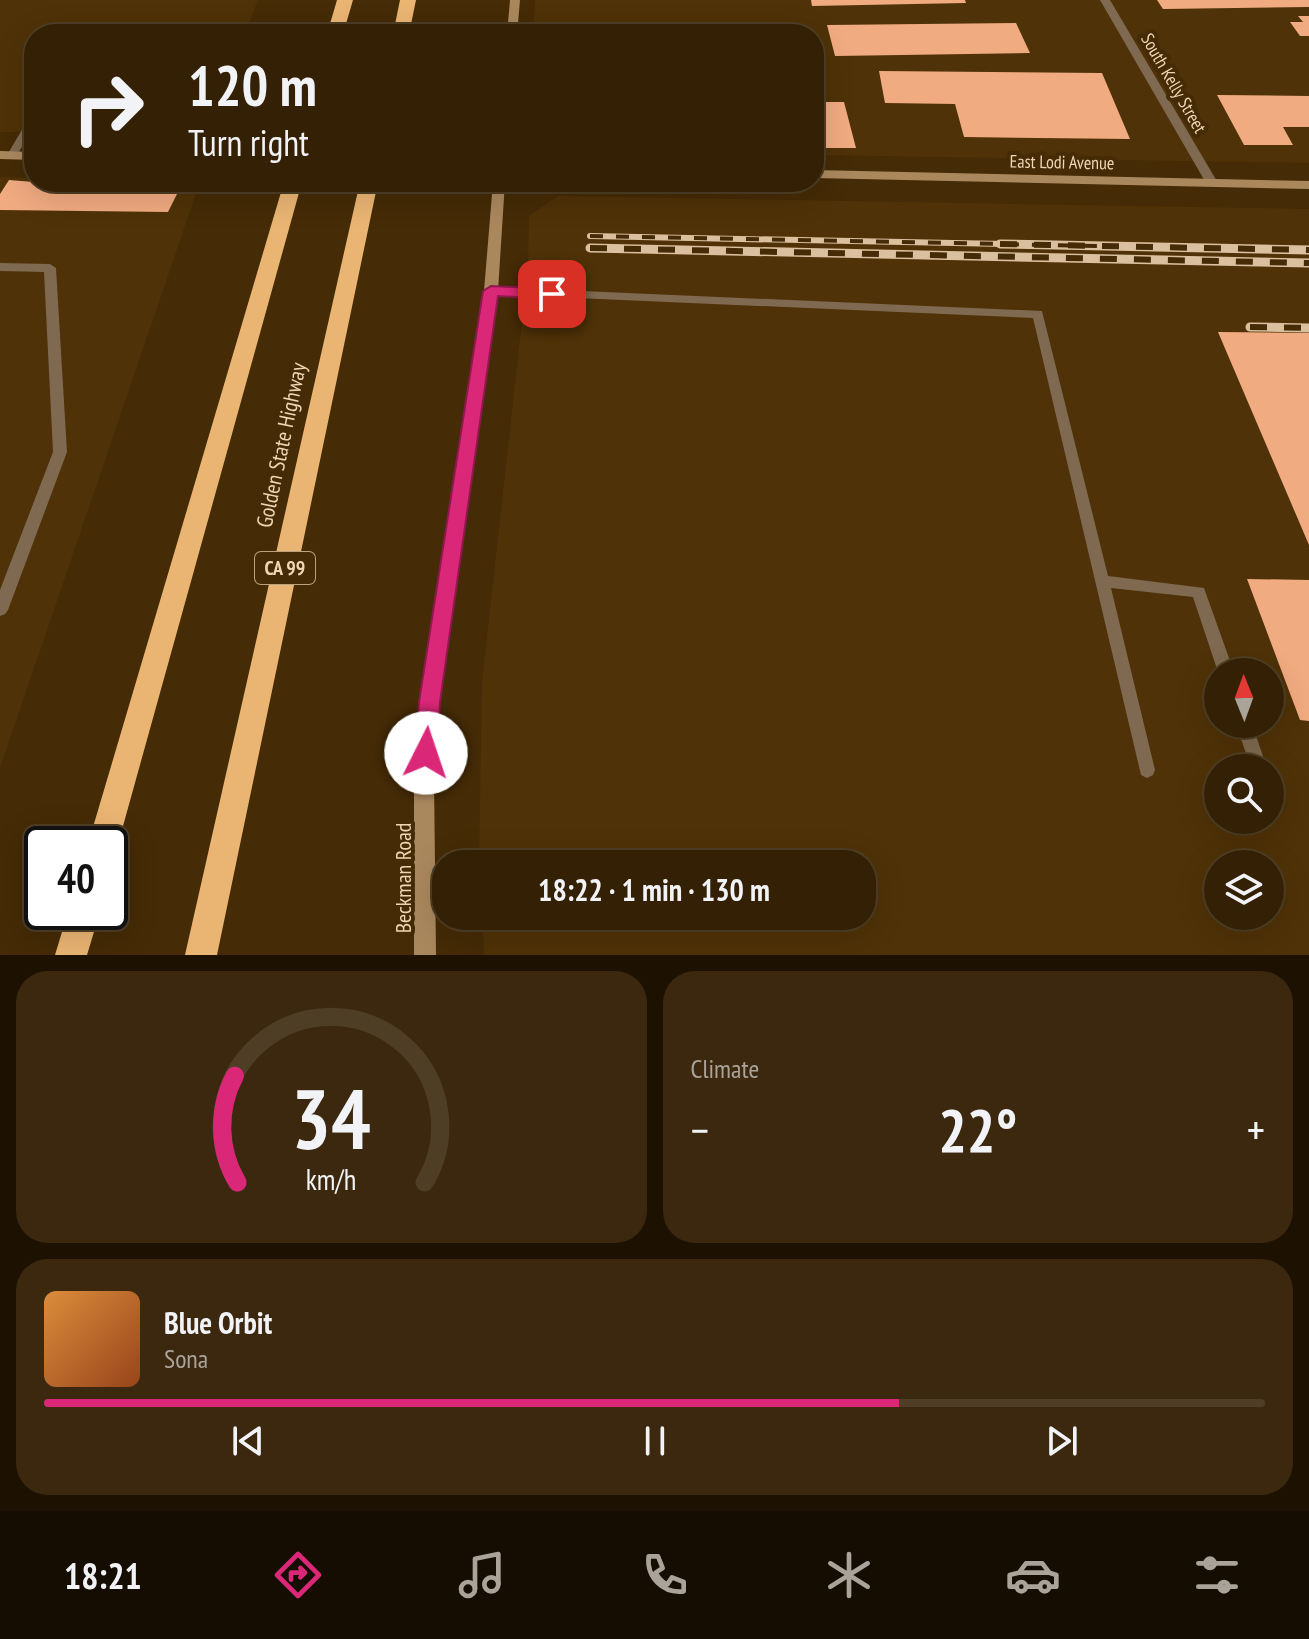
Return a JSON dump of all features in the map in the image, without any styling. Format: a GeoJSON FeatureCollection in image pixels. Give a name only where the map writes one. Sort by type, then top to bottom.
{"type":"FeatureCollection","features":[{"type":"Feature","properties":{"kind":"highway"},"geometry":{"type":"LineString","coordinates":[[338,24],[345,0]]}},
{"type":"Feature","properties":{"kind":"highway"},"geometry":{"type":"LineString","coordinates":[[403,24],[408,0]]}},
{"type":"Feature","properties":{"kind":"highway"},"geometry":{"type":"LineString","coordinates":[[108,826],[290,192]]}},
{"type":"Feature","properties":{"kind":"highway","name":"Golden State Highway"},"geometry":{"type":"LineString","coordinates":[[201,955],[367,192]]}},
{"type":"Feature","properties":{"kind":"highway"},"geometry":{"type":"LineString","coordinates":[[71,955],[79,930]]}},
{"type":"Feature","properties":{"kind":"street"},"geometry":{"type":"LineString","coordinates":[[513,24],[515,0]]}},
{"type":"Feature","properties":{"kind":"street","name":"South Kelly Street"},"geometry":{"type":"LineString","coordinates":[[1105,0],[1212,183]]}},
{"type":"Feature","properties":{"kind":"street","name":"East Lodi Avenue"},"geometry":{"type":"LineString","coordinates":[[824,174],[1309,185]]}},
{"type":"Feature","properties":{"kind":"street","name":"Beckman Road"},"geometry":{"type":"LineString","coordinates":[[425,955],[424,778],[429,702],[491,291],[498,192]]}},
{"type":"Feature","properties":{"kind":"lane"},"geometry":{"type":"LineString","coordinates":[[6,155],[24,131]]}},
{"type":"Feature","properties":{"kind":"lane"},"geometry":{"type":"LineString","coordinates":[[0,267],[50,268],[60,452],[0,610]]}},
{"type":"Feature","properties":{"kind":"lane"},"geometry":{"type":"LineString","coordinates":[[491,291],[1038,314],[1147,770]]}},
{"type":"Feature","properties":{"kind":"lane"},"geometry":{"type":"LineString","coordinates":[[1102,581],[1199,592],[1221,658]]}},
{"type":"Feature","properties":{"kind":"shaded area"},"geometry":{"type":"Polygon","coordinates":[[[0,0],[258,0],[249,24],[24,24],[24,132],[0,132],[0,0]]]}},
{"type":"Feature","properties":{"kind":"shaded area"},"geometry":{"type":"Polygon","coordinates":[[[535,0],[1309,0],[1309,163],[824,155],[824,24],[534,24],[535,0]]]}},
{"type":"Feature","properties":{"kind":"shaded area"},"geometry":{"type":"Polygon","coordinates":[[[0,177],[24,178],[24,192],[197,192],[0,768],[0,177]]]}},
{"type":"Feature","properties":{"kind":"shaded area"},"geometry":{"type":"Polygon","coordinates":[[[558,196],[1309,209],[1309,955],[484,955],[483,930],[876,930],[876,850],[479,850],[482,682],[528,267],[529,216],[558,196]]]}},
{"type":"Feature","properties":{"kind":"building"},"geometry":{"type":"Polygon","coordinates":[[[811,0],[965,0],[966,3],[812,6],[811,0]]]}},
{"type":"Feature","properties":{"kind":"building"},"geometry":{"type":"Polygon","coordinates":[[[1157,0],[1309,0],[1309,7],[1163,9],[1157,0]]]}},
{"type":"Feature","properties":{"kind":"building"},"geometry":{"type":"Polygon","coordinates":[[[1298,16],[1309,16],[1309,36],[1300,36],[1290,22],[1303,22],[1298,16]]]}},
{"type":"Feature","properties":{"kind":"building"},"geometry":{"type":"Polygon","coordinates":[[[1016,23],[1030,53],[835,56],[827,25],[1016,23]]]}},
{"type":"Feature","properties":{"kind":"building"},"geometry":{"type":"Polygon","coordinates":[[[879,71],[1102,73],[1130,139],[964,137],[955,104],[885,103],[879,71]]]}},
{"type":"Feature","properties":{"kind":"building"},"geometry":{"type":"Polygon","coordinates":[[[1217,95],[1309,96],[1309,127],[1283,127],[1293,145],[1244,145],[1217,95]]]}},
{"type":"Feature","properties":{"kind":"building"},"geometry":{"type":"Polygon","coordinates":[[[824,102],[844,102],[856,148],[824,148],[824,102]]]}},
{"type":"Feature","properties":{"kind":"building"},"geometry":{"type":"Polygon","coordinates":[[[9,180],[24,181],[24,192],[178,192],[168,212],[0,210],[0,194],[9,180]]]}},
{"type":"Feature","properties":{"kind":"building"},"geometry":{"type":"Polygon","coordinates":[[[1218,332],[1309,333],[1309,545],[1218,332]]]}},
{"type":"Feature","properties":{"kind":"building"},"geometry":{"type":"Polygon","coordinates":[[[1247,579],[1309,580],[1309,721],[1300,720],[1284,677],[1284,658],[1277,658],[1247,579]]]}},
{"type":"Feature","properties":{"kind":"railway"},"geometry":{"type":"LineString","coordinates":[[590,236],[1102,246]]}},
{"type":"Feature","properties":{"kind":"railway"},"geometry":{"type":"LineString","coordinates":[[1000,244],[1309,250]]}},
{"type":"Feature","properties":{"kind":"railway"},"geometry":{"type":"LineString","coordinates":[[590,248],[1309,263]]}},
{"type":"Feature","properties":{"kind":"railway"},"geometry":{"type":"LineString","coordinates":[[1250,327],[1309,328]]}},
{"type":"Feature","properties":{"kind":"route"},"geometry":{"type":"LineString","coordinates":[[426,753],[429,702],[491,291],[552,294]]}}]}
